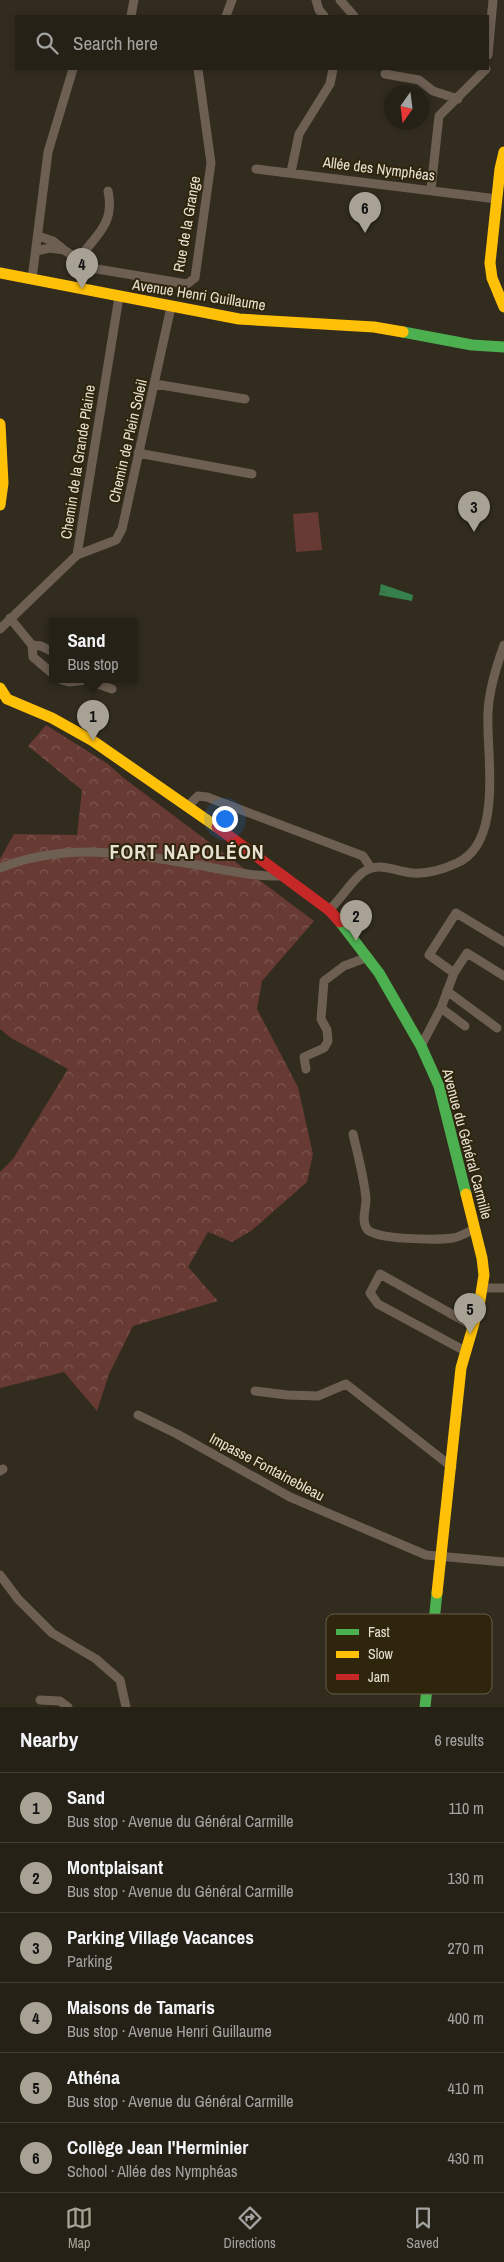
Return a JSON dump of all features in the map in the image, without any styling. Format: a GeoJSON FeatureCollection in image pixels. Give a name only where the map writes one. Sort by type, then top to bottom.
{"type":"FeatureCollection","features":[{"type":"Feature","properties":{"kind":"street"},"geometry":{"type":"LineString","coordinates":[[131,15],[134,0]]}},
{"type":"Feature","properties":{"kind":"street"},"geometry":{"type":"LineString","coordinates":[[226,15],[232,0]]}},
{"type":"Feature","properties":{"kind":"street"},"geometry":{"type":"LineString","coordinates":[[316,0],[319,10],[323,15]]}},
{"type":"Feature","properties":{"kind":"street"},"geometry":{"type":"LineString","coordinates":[[340,0],[353,15]]}},
{"type":"Feature","properties":{"kind":"street"},"geometry":{"type":"LineString","coordinates":[[489,44],[493,0]]}},
{"type":"Feature","properties":{"kind":"street"},"geometry":{"type":"LineString","coordinates":[[32,279],[48,152],[73,70]]}},
{"type":"Feature","properties":{"kind":"street","name":"Rue de la Grange"},"geometry":{"type":"LineString","coordinates":[[38,236],[53,241],[91,268],[187,284],[194,278],[211,163],[198,70]]}},
{"type":"Feature","properties":{"kind":"street"},"geometry":{"type":"LineString","coordinates":[[291,172],[299,134],[330,84],[334,70]]}},
{"type":"Feature","properties":{"kind":"street"},"geometry":{"type":"LineString","coordinates":[[431,189],[439,116],[485,70]]}},
{"type":"Feature","properties":{"kind":"street"},"geometry":{"type":"LineString","coordinates":[[385,74],[419,80],[433,91],[458,99]]}},
{"type":"Feature","properties":{"kind":"street"},"geometry":{"type":"LineString","coordinates":[[504,152],[500,169],[500,196],[490,264],[492,278],[504,307]]}},
{"type":"Feature","properties":{"kind":"street","name":"Allée des Nymphéas"},"geometry":{"type":"LineString","coordinates":[[256,168],[500,196]]}},
{"type":"Feature","properties":{"kind":"street"},"geometry":{"type":"LineString","coordinates":[[78,259],[108,220],[110,204],[108,191]]}},
{"type":"Feature","properties":{"kind":"street"},"geometry":{"type":"LineString","coordinates":[[495,225],[495,263],[504,290]]}},
{"type":"Feature","properties":{"kind":"street"},"geometry":{"type":"LineString","coordinates":[[36,250],[50,248],[64,250]]}},
{"type":"Feature","properties":{"kind":"street","name":"Avenue Henri Guillaume"},"geometry":{"type":"LineString","coordinates":[[0,273],[171,307],[255,321],[384,329],[484,346],[504,347]]}},
{"type":"Feature","properties":{"kind":"street","name":"Chemin de la Grande Plaine"},"geometry":{"type":"LineString","coordinates":[[0,629],[77,555],[119,296]]}},
{"type":"Feature","properties":{"kind":"street","name":"Chemin de Plein Soleil"},"geometry":{"type":"LineString","coordinates":[[77,555],[116,540],[122,529],[171,307]]}},
{"type":"Feature","properties":{"kind":"street"},"geometry":{"type":"LineString","coordinates":[[484,346],[504,336]]}},
{"type":"Feature","properties":{"kind":"street"},"geometry":{"type":"LineString","coordinates":[[155,384],[245,399]]}},
{"type":"Feature","properties":{"kind":"street"},"geometry":{"type":"LineString","coordinates":[[0,424],[2,483],[0,505]]}},
{"type":"Feature","properties":{"kind":"street"},"geometry":{"type":"LineString","coordinates":[[138,453],[252,474]]}},
{"type":"Feature","properties":{"kind":"street"},"geometry":{"type":"LineString","coordinates":[[10,618],[32,645],[33,657],[49,671]]}},
{"type":"Feature","properties":{"kind":"street"},"geometry":{"type":"LineString","coordinates":[[32,645],[41,646],[49,650]]}},
{"type":"Feature","properties":{"kind":"street"},"geometry":{"type":"LineString","coordinates":[[329,910],[362,874],[371,868],[382,866],[412,873],[424,873],[460,862],[479,845],[486,831],[489,810],[488,710],[496,665],[504,646]]}},
{"type":"Feature","properties":{"kind":"street"},"geometry":{"type":"LineString","coordinates":[[95,683],[112,689]]}},
{"type":"Feature","properties":{"kind":"street"},"geometry":{"type":"LineString","coordinates":[[0,688],[4,699]]}},
{"type":"Feature","properties":{"kind":"street","name":"Avenue du Général Carmille"},"geometry":{"type":"LineString","coordinates":[[4,699],[52,718],[92,741],[188,806],[329,910],[379,973],[421,1046],[439,1086],[483,1266],[482,1288],[465,1351],[436,1614]]}},
{"type":"Feature","properties":{"kind":"street"},"geometry":{"type":"LineString","coordinates":[[188,806],[198,796],[207,797],[363,856],[371,868]]}},
{"type":"Feature","properties":{"kind":"street"},"geometry":{"type":"LineString","coordinates":[[0,868],[25,858],[54,853],[88,851],[161,859],[261,876],[282,876]]}},
{"type":"Feature","properties":{"kind":"street"},"geometry":{"type":"LineString","coordinates":[[454,973],[429,955],[456,913],[504,942]]}},
{"type":"Feature","properties":{"kind":"street"},"geometry":{"type":"LineString","coordinates":[[421,1046],[441,1008],[454,973],[467,952],[504,976]]}},
{"type":"Feature","properties":{"kind":"street"},"geometry":{"type":"LineString","coordinates":[[306,1069],[304,1057],[324,1048],[328,1040],[328,1030],[321,1019],[324,980],[344,966],[368,957]]}},
{"type":"Feature","properties":{"kind":"street"},"geometry":{"type":"LineString","coordinates":[[447,991],[497,1028]]}},
{"type":"Feature","properties":{"kind":"street"},"geometry":{"type":"LineString","coordinates":[[441,1008],[465,1026]]}},
{"type":"Feature","properties":{"kind":"street"},"geometry":{"type":"LineString","coordinates":[[353,1134],[366,1200],[364,1222],[368,1230],[374,1234],[408,1238],[454,1238],[474,1229]]}},
{"type":"Feature","properties":{"kind":"street"},"geometry":{"type":"LineString","coordinates":[[465,1351],[378,1304],[370,1293],[380,1274],[473,1326]]}},
{"type":"Feature","properties":{"kind":"street"},"geometry":{"type":"LineString","coordinates":[[482,1288],[504,1288]]}},
{"type":"Feature","properties":{"kind":"street"},"geometry":{"type":"LineString","coordinates":[[255,1391],[318,1396],[346,1384],[452,1467]]}},
{"type":"Feature","properties":{"kind":"street","name":"Impasse Fontainebleau"},"geometry":{"type":"LineString","coordinates":[[138,1415],[177,1434],[290,1497],[426,1555],[442,1558],[504,1562]]}},
{"type":"Feature","properties":{"kind":"street"},"geometry":{"type":"LineString","coordinates":[[0,1575],[18,1599],[52,1633],[96,1659],[120,1680],[126,1707]]}},
{"type":"Feature","properties":{"kind":"street","name":"Avenue du Général Carmille"},"geometry":{"type":"LineString","coordinates":[[426,1707],[427,1694]]}},
{"type":"Feature","properties":{"kind":"street"},"geometry":{"type":"LineString","coordinates":[[40,1700],[60,1701],[68,1707]]}},
{"type":"Feature","properties":{"kind":"green space"},"geometry":{"type":"Polygon","coordinates":[[[318,512],[322,550],[296,552],[293,514],[318,512]]]}},
{"type":"Feature","properties":{"kind":"green space"},"geometry":{"type":"Polygon","coordinates":[[[46,725],[108,764],[125,779],[314,921],[262,981],[257,1009],[298,1087],[313,1154],[307,1182],[251,1231],[232,1242],[208,1232],[188,1267],[218,1301],[133,1326],[109,1374],[97,1411],[64,1372],[0,1388],[0,1172],[13,1159],[68,1069],[11,1038],[0,1029],[0,859],[14,834],[77,835],[82,790],[28,746],[46,725]]]}},
{"type":"Feature","properties":{"kind":"water"},"geometry":{"type":"Polygon","coordinates":[[[381,584],[413,595],[412,601],[379,595],[381,584]]]}},
{"type":"Feature","properties":{"kind":"traffic: fast"},"geometry":{"type":"LineString","coordinates":[[403,332],[472,345],[504,347]]}},
{"type":"Feature","properties":{"kind":"traffic: fast"},"geometry":{"type":"LineString","coordinates":[[340,922],[379,973],[421,1046],[439,1086],[466,1194]]}},
{"type":"Feature","properties":{"kind":"traffic: fast"},"geometry":{"type":"LineString","coordinates":[[435,1614],[437,1593]]}},
{"type":"Feature","properties":{"kind":"traffic: fast"},"geometry":{"type":"LineString","coordinates":[[425,1707],[426,1694]]}},
{"type":"Feature","properties":{"kind":"traffic: slow"},"geometry":{"type":"LineString","coordinates":[[504,152],[500,169],[490,263],[492,278],[504,307]]}},
{"type":"Feature","properties":{"kind":"traffic: slow"},"geometry":{"type":"LineString","coordinates":[[0,273],[239,319],[374,327],[403,332]]}},
{"type":"Feature","properties":{"kind":"traffic: slow"},"geometry":{"type":"LineString","coordinates":[[0,424],[3,483],[0,505]]}},
{"type":"Feature","properties":{"kind":"traffic: slow"},"geometry":{"type":"LineString","coordinates":[[0,688],[7,699],[52,718],[93,741],[217,827]]}},
{"type":"Feature","properties":{"kind":"traffic: slow"},"geometry":{"type":"LineString","coordinates":[[437,1593],[461,1368],[479,1306],[484,1275],[482,1258],[466,1194]]}},
{"type":"Feature","properties":{"kind":"traffic: jam"},"geometry":{"type":"LineString","coordinates":[[217,827],[329,910],[340,922]]}},
{"type":"Feature","properties":{"kind":"place","name":"Collège Jean l'Herminier"},"geometry":{"type":"Point","coordinates":[365,233]}},
{"type":"Feature","properties":{"kind":"place","name":"Maisons de Tamaris"},"geometry":{"type":"Point","coordinates":[82,289]}},
{"type":"Feature","properties":{"kind":"place","name":"Parking Village Vacances"},"geometry":{"type":"Point","coordinates":[474,532]}},
{"type":"Feature","properties":{"kind":"place","name":"Sand"},"geometry":{"type":"Point","coordinates":[93,741]}},
{"type":"Feature","properties":{"kind":"place","name":"Montplaisant"},"geometry":{"type":"Point","coordinates":[356,941]}},
{"type":"Feature","properties":{"kind":"place","name":"Athéna"},"geometry":{"type":"Point","coordinates":[470,1334]}},
{"type":"Feature","properties":{"kind":"district","name":"FORT NAPOLÉON"},"geometry":{"type":"Point","coordinates":[187,852]}}]}
